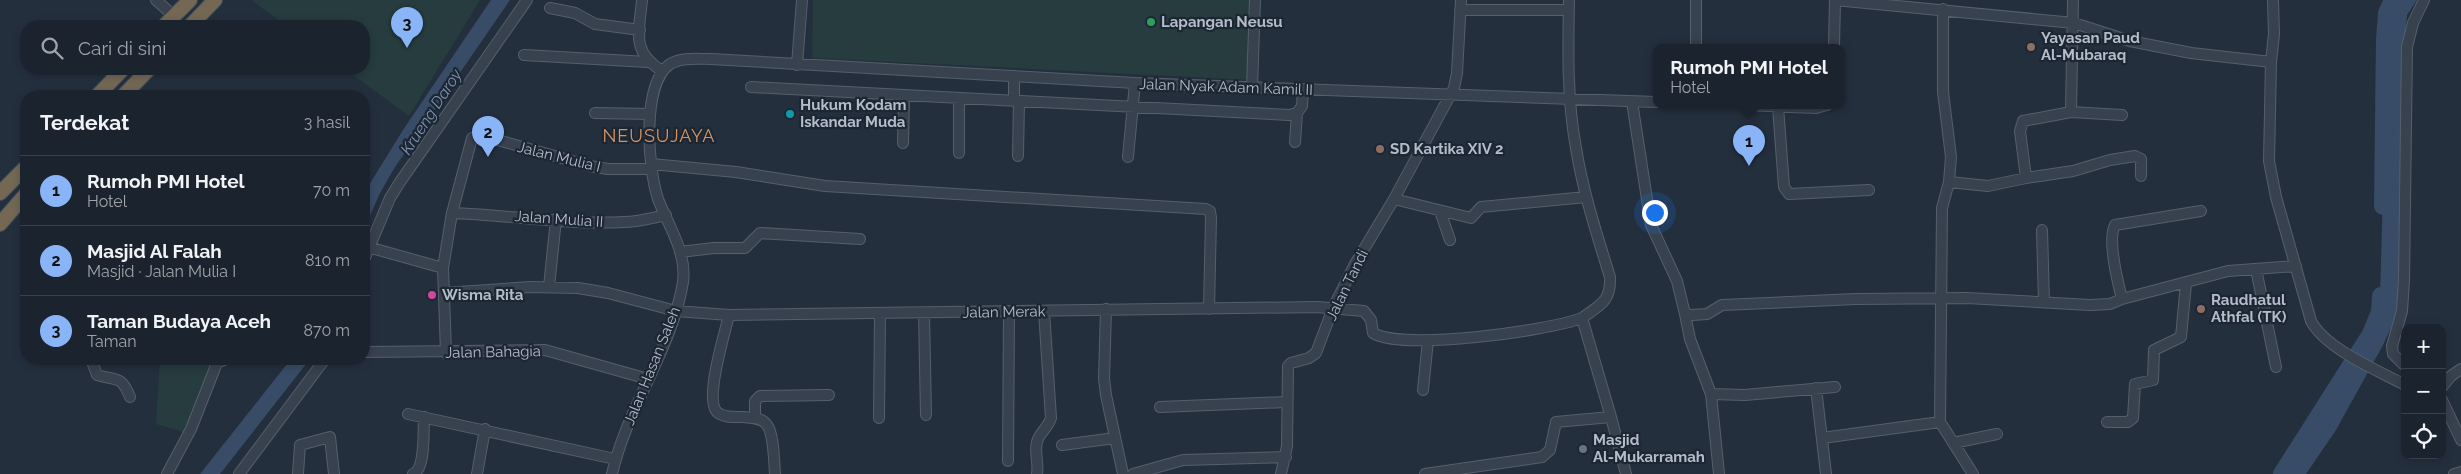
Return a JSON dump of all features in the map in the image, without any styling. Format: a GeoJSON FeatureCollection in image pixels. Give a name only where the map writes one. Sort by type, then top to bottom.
{"type":"FeatureCollection","features":[{"type":"Feature","properties":{"kind":"highway"},"geometry":{"type":"LineString","coordinates":[[170,20],[190,0]]}},
{"type":"Feature","properties":{"kind":"highway"},"geometry":{"type":"LineString","coordinates":[[196,20],[216,0]]}},
{"type":"Feature","properties":{"kind":"highway"},"geometry":{"type":"LineString","coordinates":[[103,90],[117,75]]}},
{"type":"Feature","properties":{"kind":"highway"},"geometry":{"type":"LineString","coordinates":[[129,90],[144,75]]}},
{"type":"Feature","properties":{"kind":"highway"},"geometry":{"type":"LineString","coordinates":[[0,193],[20,173]]}},
{"type":"Feature","properties":{"kind":"highway"},"geometry":{"type":"LineString","coordinates":[[0,224],[20,201]]}},
{"type":"Feature","properties":{"kind":"street"},"geometry":{"type":"LineString","coordinates":[[156,0],[174,16]]}},
{"type":"Feature","properties":{"kind":"street"},"geometry":{"type":"LineString","coordinates":[[370,243],[390,198],[400,182],[527,0]]}},
{"type":"Feature","properties":{"kind":"street"},"geometry":{"type":"LineString","coordinates":[[642,0],[640,46],[648,62]]}},
{"type":"Feature","properties":{"kind":"street"},"geometry":{"type":"LineString","coordinates":[[524,55],[648,62],[662,71],[671,63],[683,60],[711,59],[797,65],[802,0]]}},
{"type":"Feature","properties":{"kind":"street"},"geometry":{"type":"LineString","coordinates":[[1252,88],[1255,0]]}},
{"type":"Feature","properties":{"kind":"street"},"geometry":{"type":"LineString","coordinates":[[1696,0],[1696,44]]}},
{"type":"Feature","properties":{"kind":"street"},"geometry":{"type":"LineString","coordinates":[[1834,44],[1835,0],[1924,3],[1943,9],[2074,23],[2130,41],[2191,53],[2271,62]]}},
{"type":"Feature","properties":{"kind":"street"},"geometry":{"type":"LineString","coordinates":[[2071,112],[2070,65],[2074,23],[2073,0]]}},
{"type":"Feature","properties":{"kind":"street"},"geometry":{"type":"LineString","coordinates":[[2273,0],[2274,34],[2271,62],[2270,161],[2276,197],[2315,328],[2340,349],[2401,383]]}},
{"type":"Feature","properties":{"kind":"street"},"geometry":{"type":"LineString","coordinates":[[2401,362],[2392,354],[2392,346],[2402,311],[2404,280],[2407,47],[2413,23],[2424,0]]}},
{"type":"Feature","properties":{"kind":"street"},"geometry":{"type":"LineString","coordinates":[[1423,390],[1428,340],[1528,329],[1582,318],[1608,297],[1611,289],[1610,277],[1586,197],[1576,148],[1570,100],[1569,5],[1460,5]]}},
{"type":"Feature","properties":{"kind":"street","name":"Jalan Tandi"},"geometry":{"type":"LineString","coordinates":[[1281,474],[1286,457],[1288,366],[1291,363],[1309,358],[1316,353],[1333,308],[1355,264],[1394,199],[1450,95],[1457,73],[1460,5]]}},
{"type":"Feature","properties":{"kind":"street"},"geometry":{"type":"LineString","coordinates":[[550,8],[575,13],[595,24],[640,30]]}},
{"type":"Feature","properties":{"kind":"street"},"geometry":{"type":"LineString","coordinates":[[1943,9],[1943,92],[1951,158],[1949,182],[1942,208],[1939,300],[1940,422],[1973,474]]}},
{"type":"Feature","properties":{"kind":"street","name":"Jalan Nyak Adam Kamil II"},"geometry":{"type":"LineString","coordinates":[[797,65],[1303,91],[1653,102]]}},
{"type":"Feature","properties":{"kind":"street","name":"Jalan Hasan Saleh"},"geometry":{"type":"LineString","coordinates":[[612,474],[615,459],[662,349],[676,311],[683,279],[680,252],[658,198],[651,166],[650,114],[655,86],[662,71]]}},
{"type":"Feature","properties":{"kind":"street"},"geometry":{"type":"LineString","coordinates":[[1014,77],[1018,156]]}},
{"type":"Feature","properties":{"kind":"street"},"geometry":{"type":"LineString","coordinates":[[1128,157],[1135,83]]}},
{"type":"Feature","properties":{"kind":"street"},"geometry":{"type":"LineString","coordinates":[[751,87],[1133,109],[1289,115],[1298,113]]}},
{"type":"Feature","properties":{"kind":"street"},"geometry":{"type":"LineString","coordinates":[[1295,142],[1298,113],[1302,106],[1303,91]]}},
{"type":"Feature","properties":{"kind":"street"},"geometry":{"type":"LineString","coordinates":[[903,143],[904,95]]}},
{"type":"Feature","properties":{"kind":"street"},"geometry":{"type":"LineString","coordinates":[[959,98],[959,153]]}},
{"type":"Feature","properties":{"kind":"street"},"geometry":{"type":"LineString","coordinates":[[1632,102],[1651,226],[1677,281],[1690,339],[1711,394],[1719,474]]}},
{"type":"Feature","properties":{"kind":"street"},"geometry":{"type":"LineString","coordinates":[[1778,109],[1784,187],[1789,194],[1869,190]]}},
{"type":"Feature","properties":{"kind":"street"},"geometry":{"type":"LineString","coordinates":[[595,112],[650,114]]}},
{"type":"Feature","properties":{"kind":"street"},"geometry":{"type":"LineString","coordinates":[[2026,178],[2020,131],[2022,123],[2071,112],[2122,115]]}},
{"type":"Feature","properties":{"kind":"street","name":"Jalan Mulia I"},"geometry":{"type":"LineString","coordinates":[[452,213],[470,140],[480,136],[538,153],[608,169],[651,166],[736,172],[825,186],[1206,209],[1210,211],[1211,218],[1209,309]]}},
{"type":"Feature","properties":{"kind":"street"},"geometry":{"type":"LineString","coordinates":[[1949,182],[1988,186],[2073,171],[2110,160],[2135,156],[2141,159],[2141,176]]}},
{"type":"Feature","properties":{"kind":"street"},"geometry":{"type":"LineString","coordinates":[[1394,199],[1471,218],[1477,209],[1481,207],[1586,197]]}},
{"type":"Feature","properties":{"kind":"street"},"geometry":{"type":"LineString","coordinates":[[1440,211],[1450,240]]}},
{"type":"Feature","properties":{"kind":"street"},"geometry":{"type":"LineString","coordinates":[[2122,299],[2116,264],[2113,231],[2115,225],[2200,212]]}},
{"type":"Feature","properties":{"kind":"street"},"geometry":{"type":"LineString","coordinates":[[446,353],[444,268],[452,213]]}},
{"type":"Feature","properties":{"kind":"street","name":"Jalan Mulia II"},"geometry":{"type":"LineString","coordinates":[[452,213],[594,223],[627,222],[666,216]]}},
{"type":"Feature","properties":{"kind":"street"},"geometry":{"type":"LineString","coordinates":[[549,286],[556,219]]}},
{"type":"Feature","properties":{"kind":"street"},"geometry":{"type":"LineString","coordinates":[[2042,230],[2044,301]]}},
{"type":"Feature","properties":{"kind":"street"},"geometry":{"type":"LineString","coordinates":[[680,252],[714,248],[746,248],[760,233],[860,239]]}},
{"type":"Feature","properties":{"kind":"street"},"geometry":{"type":"LineString","coordinates":[[370,248],[444,268]]}},
{"type":"Feature","properties":{"kind":"street"},"geometry":{"type":"LineString","coordinates":[[1685,314],[1692,316],[1707,314],[1722,305],[1795,300],[1939,300],[1967,298],[2104,304],[2228,271],[2296,266]]}},
{"type":"Feature","properties":{"kind":"street"},"geometry":{"type":"LineString","coordinates":[[2256,269],[2276,367]]}},
{"type":"Feature","properties":{"kind":"street"},"geometry":{"type":"LineString","coordinates":[[2107,422],[2128,422],[2133,418],[2135,384],[2153,380],[2154,350],[2181,336],[2186,283]]}},
{"type":"Feature","properties":{"kind":"street","name":"Jalan Merak"},"geometry":{"type":"LineString","coordinates":[[444,293],[549,286],[608,293],[676,311],[729,315],[924,314],[1106,309],[1333,308],[1368,313],[1372,320],[1373,334],[1381,338],[1428,340]]}},
{"type":"Feature","properties":{"kind":"street"},"geometry":{"type":"LineString","coordinates":[[1106,309],[1104,379],[1123,474]]}},
{"type":"Feature","properties":{"kind":"street"},"geometry":{"type":"LineString","coordinates":[[1008,461],[1009,311]]}},
{"type":"Feature","properties":{"kind":"street"},"geometry":{"type":"LineString","coordinates":[[1037,474],[1037,439],[1049,426],[1051,418],[1044,311]]}},
{"type":"Feature","properties":{"kind":"street"},"geometry":{"type":"LineString","coordinates":[[879,418],[880,314]]}},
{"type":"Feature","properties":{"kind":"street"},"geometry":{"type":"LineString","coordinates":[[924,314],[926,415]]}},
{"type":"Feature","properties":{"kind":"street"},"geometry":{"type":"LineString","coordinates":[[729,315],[715,376],[712,403],[716,411],[724,416],[755,418],[768,426],[775,474]]}},
{"type":"Feature","properties":{"kind":"street"},"geometry":{"type":"LineString","coordinates":[[1582,318],[1626,474]]}},
{"type":"Feature","properties":{"kind":"street","name":"Jalan Bahagia"},"geometry":{"type":"LineString","coordinates":[[370,352],[446,353],[545,350],[648,379]]}},
{"type":"Feature","properties":{"kind":"street"},"geometry":{"type":"LineString","coordinates":[[93,365],[97,375],[120,380],[124,383],[130,397]]}},
{"type":"Feature","properties":{"kind":"street"},"geometry":{"type":"LineString","coordinates":[[167,474],[191,429],[217,365]]}},
{"type":"Feature","properties":{"kind":"street"},"geometry":{"type":"LineString","coordinates":[[239,474],[321,365]]}},
{"type":"Feature","properties":{"kind":"street"},"geometry":{"type":"LineString","coordinates":[[2446,382],[2461,369]]}},
{"type":"Feature","properties":{"kind":"street"},"geometry":{"type":"LineString","coordinates":[[1711,394],[1746,396],[1835,387]]}},
{"type":"Feature","properties":{"kind":"street"},"geometry":{"type":"LineString","coordinates":[[1816,388],[1826,474]]}},
{"type":"Feature","properties":{"kind":"street"},"geometry":{"type":"LineString","coordinates":[[755,418],[755,401],[760,396],[829,395]]}},
{"type":"Feature","properties":{"kind":"street"},"geometry":{"type":"LineString","coordinates":[[1160,407],[1286,402]]}},
{"type":"Feature","properties":{"kind":"street"},"geometry":{"type":"LineString","coordinates":[[2446,408],[2461,440]]}},
{"type":"Feature","properties":{"kind":"street"},"geometry":{"type":"LineString","coordinates":[[408,414],[615,459]]}},
{"type":"Feature","properties":{"kind":"street"},"geometry":{"type":"LineString","coordinates":[[413,474],[417,473],[422,465],[424,417]]}},
{"type":"Feature","properties":{"kind":"street"},"geometry":{"type":"LineString","coordinates":[[1425,474],[1542,457],[1550,450],[1556,422],[1611,417]]}},
{"type":"Feature","properties":{"kind":"street"},"geometry":{"type":"LineString","coordinates":[[1822,438],[1940,422]]}},
{"type":"Feature","properties":{"kind":"street"},"geometry":{"type":"LineString","coordinates":[[476,474],[484,429]]}},
{"type":"Feature","properties":{"kind":"street"},"geometry":{"type":"LineString","coordinates":[[1953,443],[1996,434]]}},
{"type":"Feature","properties":{"kind":"street"},"geometry":{"type":"LineString","coordinates":[[298,474],[300,445],[330,437],[334,474]]}},
{"type":"Feature","properties":{"kind":"street"},"geometry":{"type":"LineString","coordinates":[[1062,446],[1115,438]]}},
{"type":"Feature","properties":{"kind":"street"},"geometry":{"type":"LineString","coordinates":[[1132,474],[1184,460],[1286,457]]}},
{"type":"Feature","properties":{"kind":"street"},"geometry":{"type":"LineString","coordinates":[[2454,474],[2461,472]]}},
{"type":"Feature","properties":{"kind":"green space"},"geometry":{"type":"Polygon","coordinates":[[[251,0],[480,0],[409,116],[353,75],[370,75],[370,20],[279,20],[251,0]]]}},
{"type":"Feature","properties":{"kind":"green space"},"geometry":{"type":"Polygon","coordinates":[[[813,0],[1256,0],[1251,80],[812,58],[813,0]]]}},
{"type":"Feature","properties":{"kind":"green space"},"geometry":{"type":"Polygon","coordinates":[[[160,365],[212,365],[187,433],[156,424],[160,365]]]}},
{"type":"Feature","properties":{"kind":"water","name":"Krueng Daroy"},"geometry":{"type":"Polygon","coordinates":[[[491,0],[510,0],[395,167],[370,216],[370,184],[403,130],[491,0]]]}},
{"type":"Feature","properties":{"kind":"water"},"geometry":{"type":"Polygon","coordinates":[[[2398,0],[2417,0],[2407,15],[2404,46],[2399,298],[2395,319],[2383,345],[2336,430],[2306,474],[2290,474],[2338,393],[2377,319],[2380,298],[2387,48],[2392,12],[2398,0]]]}},
{"type":"Feature","properties":{"kind":"water"},"geometry":{"type":"Polygon","coordinates":[[[286,365],[305,365],[220,474],[200,474],[286,365]]]}},
{"type":"Feature","properties":{"kind":"waterway"},"geometry":{"type":"LineString","coordinates":[[2383,206],[2385,39],[2387,13],[2393,0]]}},
{"type":"Feature","properties":{"kind":"waterway"},"geometry":{"type":"LineString","coordinates":[[2282,474],[2371,334],[2380,312],[2381,296]]}},
{"type":"Feature","properties":{"kind":"place","name":"Lapangan Neusu"},"geometry":{"type":"Point","coordinates":[1151,22]}},
{"type":"Feature","properties":{"kind":"place","name":"Yayasan Paud Al-Mubaraq"},"geometry":{"type":"Point","coordinates":[2031,47]}},
{"type":"Feature","properties":{"kind":"place","name":"Taman Budaya Aceh"},"geometry":{"type":"Point","coordinates":[407,48]}},
{"type":"Feature","properties":{"kind":"place","name":"Hukum Kodam Iskandar Muda"},"geometry":{"type":"Point","coordinates":[790,114]}},
{"type":"Feature","properties":{"kind":"place","name":"SD Kartika XIV 2"},"geometry":{"type":"Point","coordinates":[1380,149]}},
{"type":"Feature","properties":{"kind":"place","name":"Masjid Al Falah"},"geometry":{"type":"Point","coordinates":[488,157]}},
{"type":"Feature","properties":{"kind":"place","name":"Rumoh PMI Hotel"},"geometry":{"type":"Point","coordinates":[1749,166]}},
{"type":"Feature","properties":{"kind":"place","name":"Wisma Rita"},"geometry":{"type":"Point","coordinates":[432,295]}},
{"type":"Feature","properties":{"kind":"place","name":"Raudhatul Athfal (TK)"},"geometry":{"type":"Point","coordinates":[2201,309]}},
{"type":"Feature","properties":{"kind":"place","name":"Masjid Al-Mukarramah"},"geometry":{"type":"Point","coordinates":[1583,449]}},
{"type":"Feature","properties":{"kind":"district","name":"NEUSUJAYA"},"geometry":{"type":"Point","coordinates":[659,135]}}]}
